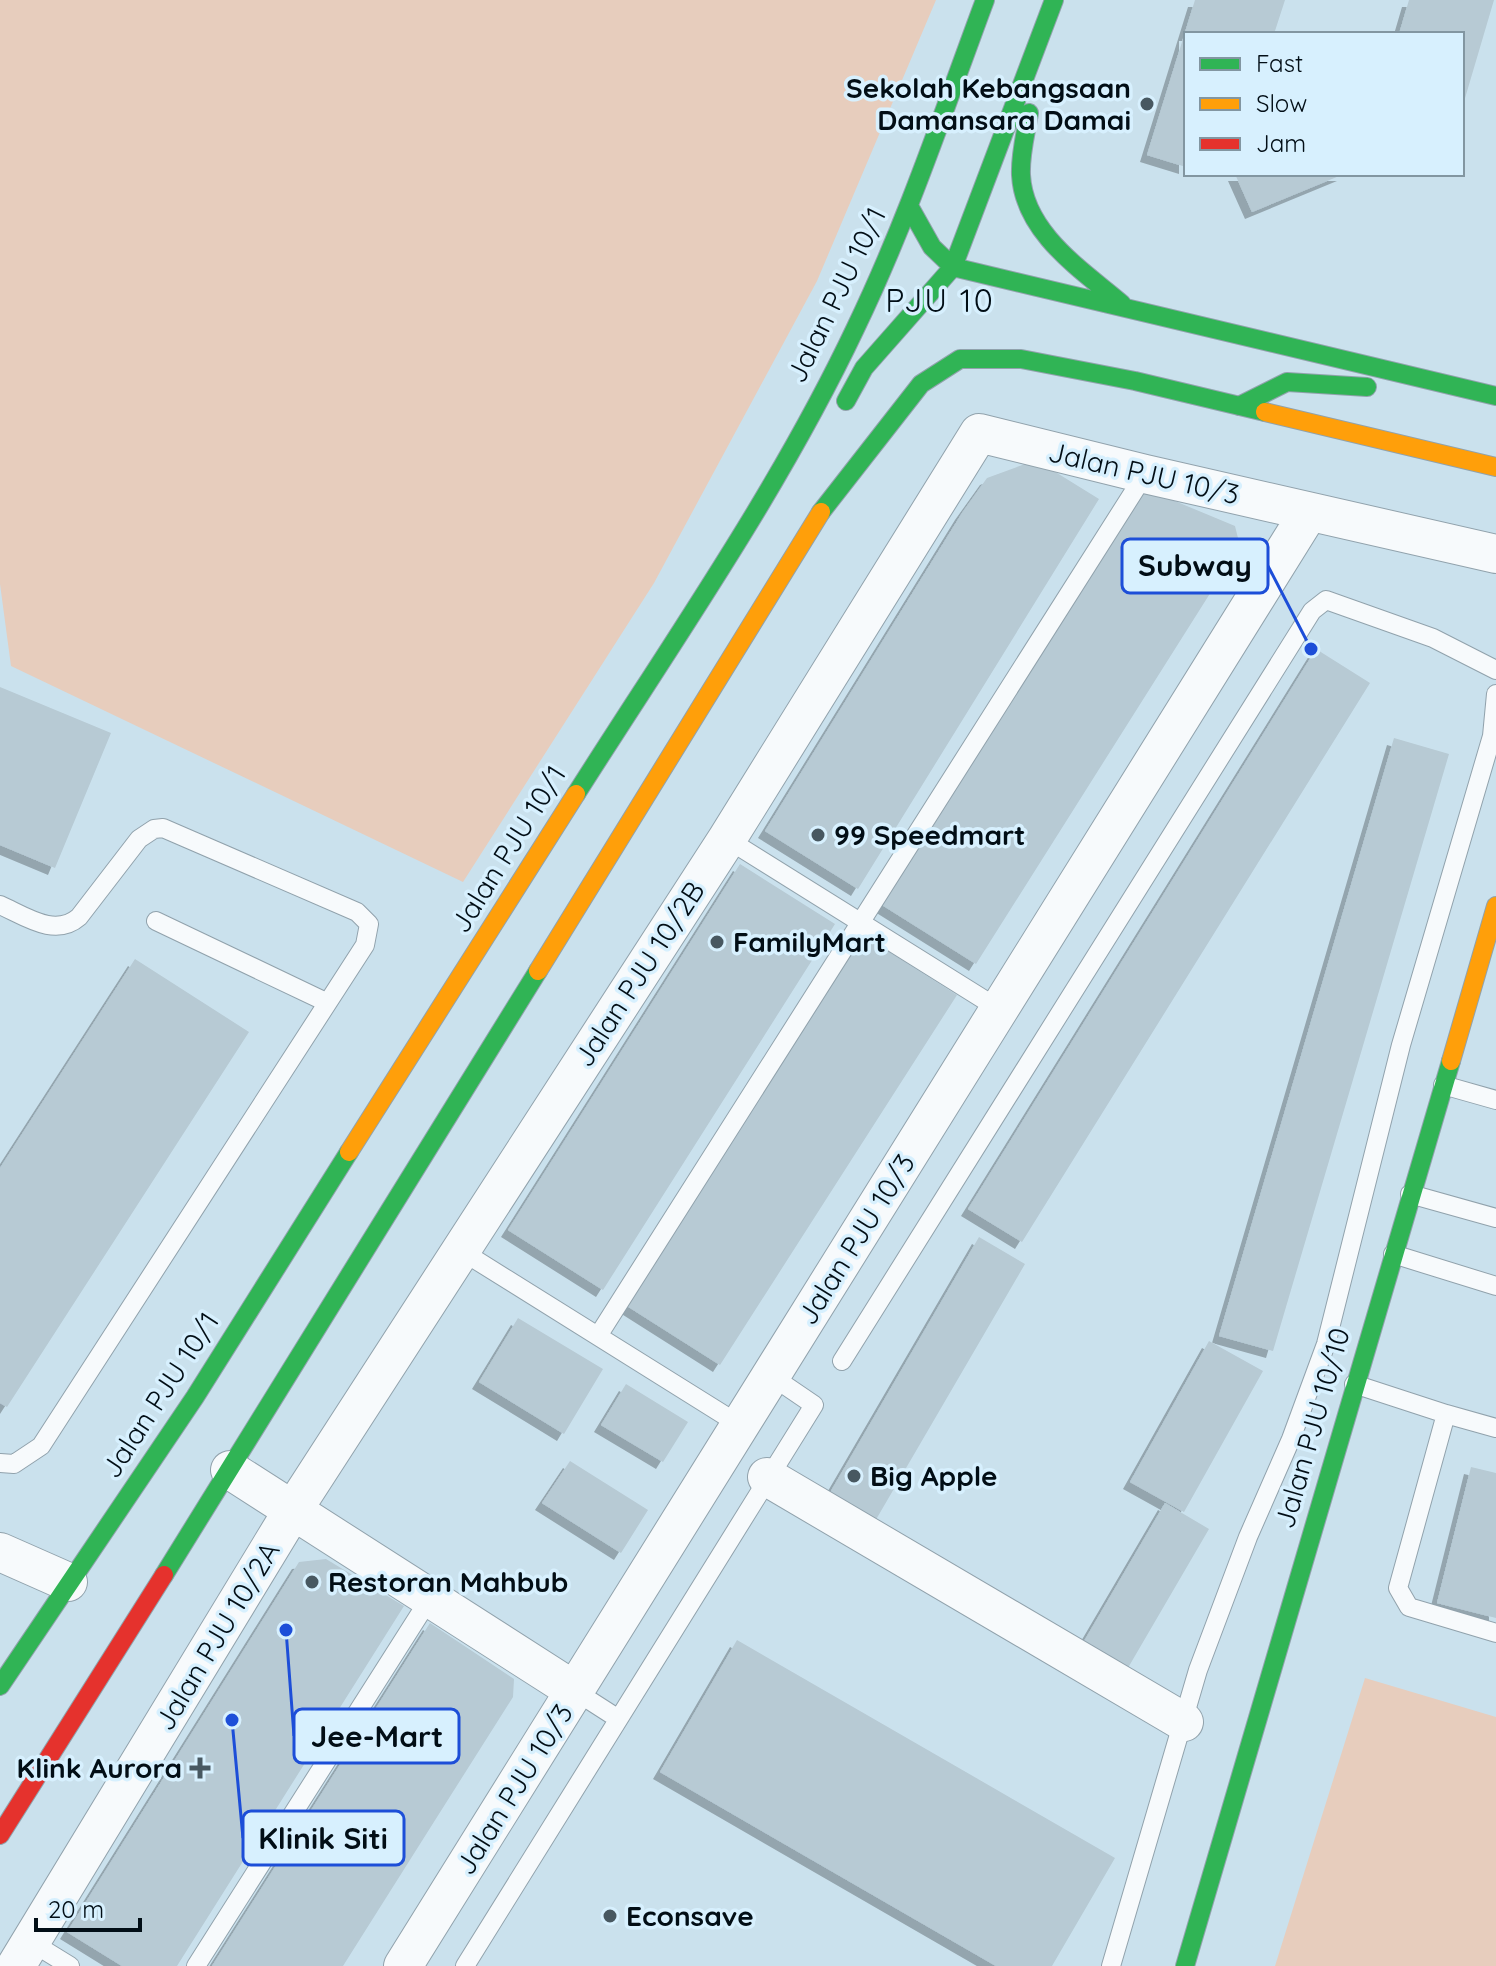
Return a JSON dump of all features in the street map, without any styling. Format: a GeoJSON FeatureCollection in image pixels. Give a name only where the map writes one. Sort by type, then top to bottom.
{"type":"FeatureCollection","features":[{"type":"Feature","properties":{"kind":"street","name":"Jalan PJU 10/1"},"geometry":{"type":"LineString","coordinates":[[0,1686],[195,1397],[773,482],[855,330],[909,206],[985,0]]}},
{"type":"Feature","properties":{"kind":"street"},"geometry":{"type":"LineString","coordinates":[[838,417],[864,368],[953,267],[1054,0]]}},
{"type":"Feature","properties":{"kind":"street"},"geometry":{"type":"LineString","coordinates":[[1035,53],[1022,179],[1028,206],[1044,235],[1127,308]]}},
{"type":"Feature","properties":{"kind":"street"},"geometry":{"type":"LineString","coordinates":[[909,206],[932,247],[953,267],[1496,396]]}},
{"type":"Feature","properties":{"kind":"street"},"geometry":{"type":"LineString","coordinates":[[0,1835],[230,1470],[825,506],[921,384],[960,359],[1021,359],[1173,389],[1496,467]]}},
{"type":"Feature","properties":{"kind":"street"},"geometry":{"type":"LineString","coordinates":[[1239,406],[1287,382],[1359,388],[1433,382]]}},
{"type":"Feature","properties":{"kind":"street","name":"Jalan PJU 10/3"},"geometry":{"type":"LineString","coordinates":[[979,433],[1496,554]]}},
{"type":"Feature","properties":{"kind":"street","name":"Jalan PJU 10/2B"},"geometry":{"type":"LineString","coordinates":[[293,1510],[727,839],[979,433]]}},
{"type":"Feature","properties":{"kind":"street"},"geometry":{"type":"LineString","coordinates":[[773,482],[819,440]]}},
{"type":"Feature","properties":{"kind":"street","name":"Jalan PJU 10/3"},"geometry":{"type":"LineString","coordinates":[[403,1966],[1309,512]]}},
{"type":"Feature","properties":{"kind":"street","name":"Jalan PJU 10/10"},"geometry":{"type":"LineString","coordinates":[[1185,1966],[1410,1194],[1443,1085],[1478,990],[1496,906]]}},
{"type":"Feature","properties":{"kind":"street"},"geometry":{"type":"LineString","coordinates":[[230,1470],[575,1691]]}},
{"type":"Feature","properties":{"kind":"street"},"geometry":{"type":"LineString","coordinates":[[767,1477],[1184,1722]]}},
{"type":"Feature","properties":{"kind":"street","name":"Jalan PJU 10/2A"},"geometry":{"type":"LineString","coordinates":[[24,1954],[293,1510]]}},
{"type":"Feature","properties":{"kind":"street"},"geometry":{"type":"LineString","coordinates":[[0,1552],[68,1582]]}},
{"type":"Feature","properties":{"kind":"lane"},"geometry":{"type":"LineString","coordinates":[[598,1336],[1145,474]]}},
{"type":"Feature","properties":{"kind":"lane"},"geometry":{"type":"LineString","coordinates":[[842,1361],[1312,611],[1326,600],[1433,638],[1496,670]]}},
{"type":"Feature","properties":{"kind":"lane"},"geometry":{"type":"LineString","coordinates":[[1111,1966],[1198,1670],[1326,1344],[1401,1045],[1492,736],[1496,694]]}},
{"type":"Feature","properties":{"kind":"lane"},"geometry":{"type":"LineString","coordinates":[[0,905],[48,926],[70,924],[79,917],[146,833],[163,828],[357,912],[369,924],[365,945],[41,1446],[14,1464],[0,1463]]}},
{"type":"Feature","properties":{"kind":"lane"},"geometry":{"type":"LineString","coordinates":[[727,839],[999,1009]]}},
{"type":"Feature","properties":{"kind":"lane"},"geometry":{"type":"LineString","coordinates":[[156,921],[326,1002]]}},
{"type":"Feature","properties":{"kind":"lane"},"geometry":{"type":"LineString","coordinates":[[1443,1085],[1496,1100]]}},
{"type":"Feature","properties":{"kind":"lane"},"geometry":{"type":"LineString","coordinates":[[1410,1194],[1496,1218]]}},
{"type":"Feature","properties":{"kind":"lane"},"geometry":{"type":"LineString","coordinates":[[460,1250],[740,1425]]}},
{"type":"Feature","properties":{"kind":"lane"},"geometry":{"type":"LineString","coordinates":[[1393,1254],[1496,1286]]}},
{"type":"Feature","properties":{"kind":"lane"},"geometry":{"type":"LineString","coordinates":[[465,1966],[814,1405],[770,1375]]}},
{"type":"Feature","properties":{"kind":"lane"},"geometry":{"type":"LineString","coordinates":[[1354,1384],[1496,1428]]}},
{"type":"Feature","properties":{"kind":"lane"},"geometry":{"type":"LineString","coordinates":[[1446,1414],[1398,1588],[1409,1607],[1496,1633]]}},
{"type":"Feature","properties":{"kind":"lane"},"geometry":{"type":"LineString","coordinates":[[196,1966],[430,1598]]}},
{"type":"Feature","properties":{"kind":"lane"},"geometry":{"type":"LineString","coordinates":[[575,1691],[617,1718]]}},
{"type":"Feature","properties":{"kind":"lane"},"geometry":{"type":"LineString","coordinates":[[24,1954],[70,1966]]}},
{"type":"Feature","properties":{"kind":"shaded area"},"geometry":{"type":"Polygon","coordinates":[[[0,0],[936,0],[817,281],[654,583],[463,882],[11,666],[0,584],[0,0]]]}},
{"type":"Feature","properties":{"kind":"shaded area"},"geometry":{"type":"Polygon","coordinates":[[[1365,1678],[1496,1717],[1496,1966],[1275,1966],[1365,1678]]]}},
{"type":"Feature","properties":{"kind":"building"},"geometry":{"type":"Polygon","coordinates":[[[1195,0],[1285,0],[1275,32],[1185,32],[1195,0]]]}},
{"type":"Feature","properties":{"kind":"building"},"geometry":{"type":"Polygon","coordinates":[[[1409,0],[1494,0],[1464,102],[1464,32],[1400,32],[1409,0]]]}},
{"type":"Feature","properties":{"kind":"building"},"geometry":{"type":"Polygon","coordinates":[[[1184,36],[1184,166],[1147,155],[1184,36]]]}},
{"type":"Feature","properties":{"kind":"building"},"geometry":{"type":"Polygon","coordinates":[[[1236,176],[1339,176],[1252,212],[1236,176]]]}},
{"type":"Feature","properties":{"kind":"building"},"geometry":{"type":"Polygon","coordinates":[[[1036,460],[1099,499],[858,889],[765,831],[962,513],[987,478],[1036,460]]]}},
{"type":"Feature","properties":{"kind":"building"},"geometry":{"type":"Polygon","coordinates":[[[1146,489],[1235,526],[1240,546],[976,964],[882,905],[1146,489]]]}},
{"type":"Feature","properties":{"kind":"building"},"geometry":{"type":"Polygon","coordinates":[[[1316,649],[1370,683],[1022,1242],[968,1209],[1316,649]]]}},
{"type":"Feature","properties":{"kind":"building"},"geometry":{"type":"Polygon","coordinates":[[[0,687],[111,733],[55,868],[0,845],[0,687]]]}},
{"type":"Feature","properties":{"kind":"building"},"geometry":{"type":"Polygon","coordinates":[[[1394,738],[1449,754],[1273,1351],[1219,1336],[1394,738]]]}},
{"type":"Feature","properties":{"kind":"building"},"geometry":{"type":"Polygon","coordinates":[[[740,864],[835,924],[603,1290],[508,1230],[740,864]]]}},
{"type":"Feature","properties":{"kind":"building"},"geometry":{"type":"Polygon","coordinates":[[[864,936],[957,995],[720,1365],[627,1306],[864,936]]]}},
{"type":"Feature","properties":{"kind":"building"},"geometry":{"type":"Polygon","coordinates":[[[135,959],[249,1032],[7,1407],[0,1403],[0,1168],[135,959]]]}},
{"type":"Feature","properties":{"kind":"building"},"geometry":{"type":"Polygon","coordinates":[[[979,1237],[1025,1264],[874,1523],[828,1496],[979,1237]]]}},
{"type":"Feature","properties":{"kind":"building"},"geometry":{"type":"Polygon","coordinates":[[[518,1318],[603,1369],[564,1434],[479,1382],[518,1318]]]}},
{"type":"Feature","properties":{"kind":"building"},"geometry":{"type":"Polygon","coordinates":[[[1209,1341],[1263,1371],[1184,1512],[1130,1482],[1209,1341]]]}},
{"type":"Feature","properties":{"kind":"building"},"geometry":{"type":"Polygon","coordinates":[[[626,1384],[688,1422],[663,1462],[601,1425],[626,1384]]]}},
{"type":"Feature","properties":{"kind":"building"},"geometry":{"type":"Polygon","coordinates":[[[570,1461],[648,1510],[621,1553],[542,1503],[570,1461]]]}},
{"type":"Feature","properties":{"kind":"building"},"geometry":{"type":"Polygon","coordinates":[[[1471,1467],[1496,1473],[1496,1618],[1437,1603],[1471,1467]]]}},
{"type":"Feature","properties":{"kind":"building"},"geometry":{"type":"Polygon","coordinates":[[[1165,1503],[1209,1529],[1125,1673],[1080,1648],[1165,1503]]]}},
{"type":"Feature","properties":{"kind":"building"},"geometry":{"type":"Polygon","coordinates":[[[326,1559],[404,1606],[177,1966],[122,1966],[67,1932],[299,1562],[326,1559]]]}},
{"type":"Feature","properties":{"kind":"building"},"geometry":{"type":"Polygon","coordinates":[[[430,1623],[514,1679],[513,1697],[343,1966],[212,1966],[430,1623]]]}},
{"type":"Feature","properties":{"kind":"building"},"geometry":{"type":"Polygon","coordinates":[[[737,1640],[1115,1858],[1052,1966],[996,1966],[660,1772],[737,1640]]]}},
{"type":"Feature","properties":{"kind":"traffic: fast"},"geometry":{"type":"LineString","coordinates":[[576,794],[724,564],[826,388],[892,247],[985,0]]}},
{"type":"Feature","properties":{"kind":"traffic: fast"},"geometry":{"type":"LineString","coordinates":[[846,401],[864,368],[953,267],[1054,0]]}},
{"type":"Feature","properties":{"kind":"traffic: fast"},"geometry":{"type":"LineString","coordinates":[[1029,113],[1021,175],[1032,215],[1073,264],[1122,304]]}},
{"type":"Feature","properties":{"kind":"traffic: fast"},"geometry":{"type":"LineString","coordinates":[[909,206],[932,247],[953,267],[1496,396]]}},
{"type":"Feature","properties":{"kind":"traffic: fast"},"geometry":{"type":"LineString","coordinates":[[821,512],[921,384],[960,359],[1021,359],[1135,381],[1265,412]]}},
{"type":"Feature","properties":{"kind":"traffic: fast"},"geometry":{"type":"LineString","coordinates":[[1239,406],[1287,382],[1367,387]]}},
{"type":"Feature","properties":{"kind":"traffic: fast"},"geometry":{"type":"LineString","coordinates":[[164,1575],[538,971]]}},
{"type":"Feature","properties":{"kind":"traffic: fast"},"geometry":{"type":"LineString","coordinates":[[1185,1966],[1451,1061]]}},
{"type":"Feature","properties":{"kind":"traffic: fast"},"geometry":{"type":"LineString","coordinates":[[0,1686],[195,1397],[349,1152]]}},
{"type":"Feature","properties":{"kind":"traffic: slow"},"geometry":{"type":"LineString","coordinates":[[1265,412],[1496,467]]}},
{"type":"Feature","properties":{"kind":"traffic: slow"},"geometry":{"type":"LineString","coordinates":[[538,971],[821,512]]}},
{"type":"Feature","properties":{"kind":"traffic: slow"},"geometry":{"type":"LineString","coordinates":[[349,1152],[576,794]]}},
{"type":"Feature","properties":{"kind":"traffic: slow"},"geometry":{"type":"LineString","coordinates":[[1451,1061],[1496,906]]}},
{"type":"Feature","properties":{"kind":"traffic: jam"},"geometry":{"type":"LineString","coordinates":[[0,1835],[164,1575]]}},
{"type":"Feature","properties":{"kind":"place","name":"Sekolah Kebangsaan Damansara Damai"},"geometry":{"type":"Point","coordinates":[1147,104]}},
{"type":"Feature","properties":{"kind":"place","name":"Subway"},"geometry":{"type":"Point","coordinates":[1311,649]}},
{"type":"Feature","properties":{"kind":"place","name":"99 Speedmart"},"geometry":{"type":"Point","coordinates":[818,835]}},
{"type":"Feature","properties":{"kind":"place","name":"FamilyMart"},"geometry":{"type":"Point","coordinates":[717,942]}},
{"type":"Feature","properties":{"kind":"place","name":"Big Apple"},"geometry":{"type":"Point","coordinates":[854,1476]}},
{"type":"Feature","properties":{"kind":"place","name":"Restoran Mahbub"},"geometry":{"type":"Point","coordinates":[312,1582]}},
{"type":"Feature","properties":{"kind":"place","name":"Jee-Mart"},"geometry":{"type":"Point","coordinates":[286,1630]}},
{"type":"Feature","properties":{"kind":"place","name":"Klinik Siti"},"geometry":{"type":"Point","coordinates":[232,1720]}},
{"type":"Feature","properties":{"kind":"place","name":"Klink Aurora"},"geometry":{"type":"Point","coordinates":[200,1768]}},
{"type":"Feature","properties":{"kind":"place","name":"Econsave"},"geometry":{"type":"Point","coordinates":[610,1916]}},
{"type":"Feature","properties":{"kind":"district","name":"PJU 10"},"geometry":{"type":"Point","coordinates":[940,301]}}]}
